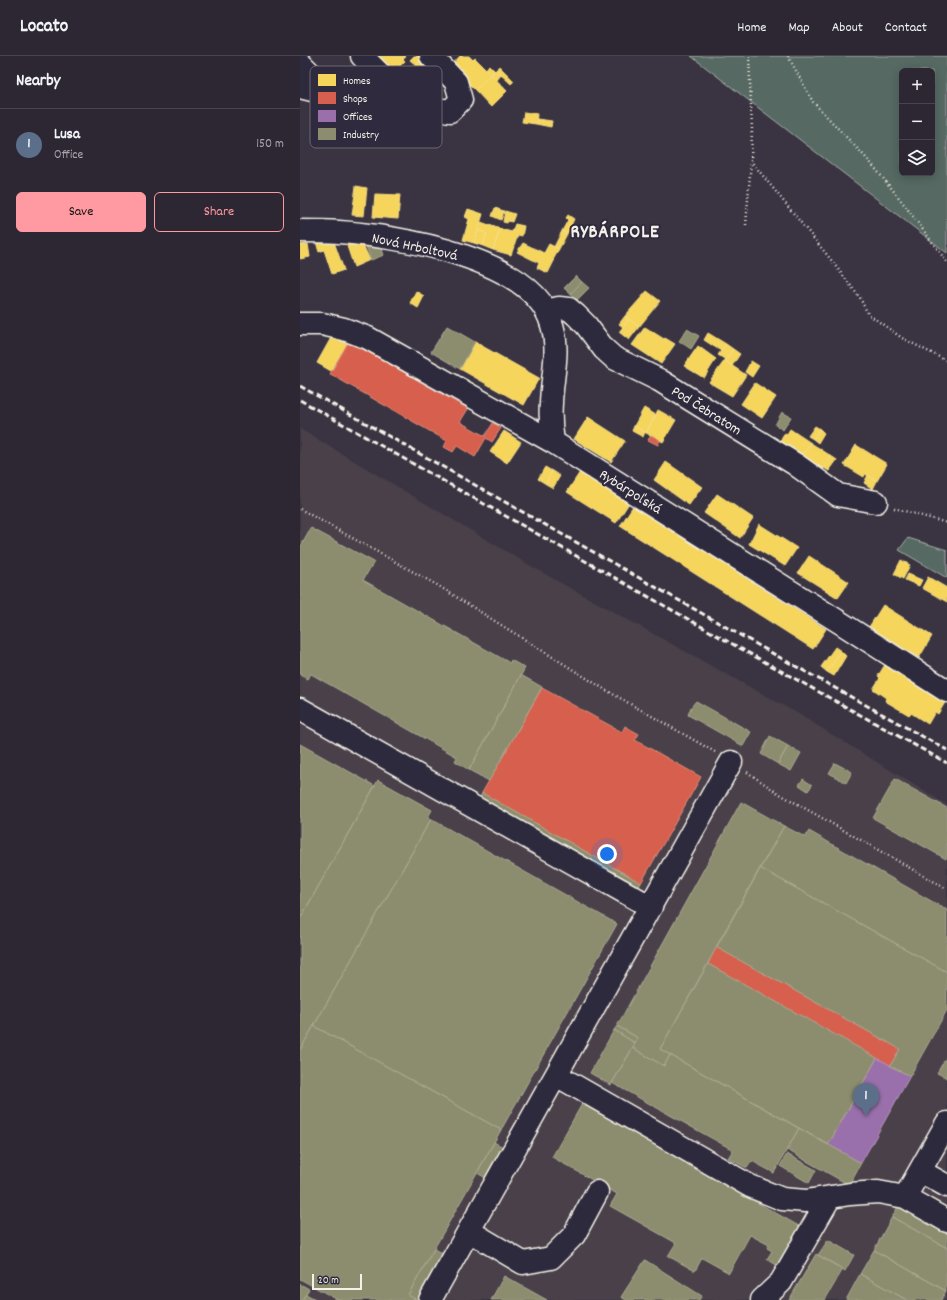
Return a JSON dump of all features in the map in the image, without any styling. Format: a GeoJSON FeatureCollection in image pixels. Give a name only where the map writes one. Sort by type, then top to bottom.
{"type":"FeatureCollection","features":[{"type":"Feature","properties":{"kind":"street"},"geometry":{"type":"LineString","coordinates":[[362,56],[372,66]]}},
{"type":"Feature","properties":{"kind":"street"},"geometry":{"type":"LineString","coordinates":[[431,56],[441,66]]}},
{"type":"Feature","properties":{"kind":"street"},"geometry":{"type":"LineString","coordinates":[[300,63],[310,73]]}},
{"type":"Feature","properties":{"kind":"street"},"geometry":{"type":"LineString","coordinates":[[442,67],[456,82],[461,100],[450,111],[442,110]]}},
{"type":"Feature","properties":{"kind":"street"},"geometry":{"type":"LineString","coordinates":[[306,88],[310,77]]}},
{"type":"Feature","properties":{"kind":"street","name":"Nová Hrboltová"},"geometry":{"type":"LineString","coordinates":[[300,231],[339,232],[382,237],[447,250],[472,259],[520,283],[536,297],[547,311],[556,341],[556,358],[551,402],[553,442]]}},
{"type":"Feature","properties":{"kind":"street","name":"Pod Čebratom"},"geometry":{"type":"LineString","coordinates":[[547,311],[559,308],[569,310],[586,325],[604,349],[614,358],[660,380],[795,464],[838,495],[876,502]]}},
{"type":"Feature","properties":{"kind":"street","name":"Rybárpoľská"},"geometry":{"type":"LineString","coordinates":[[300,324],[322,324],[344,329],[368,338],[553,442],[947,691]]}},
{"type":"Feature","properties":{"kind":"street"},"geometry":{"type":"LineString","coordinates":[[300,709],[651,907]]}},
{"type":"Feature","properties":{"kind":"street"},"geometry":{"type":"LineString","coordinates":[[430,1300],[731,762]]}},
{"type":"Feature","properties":{"kind":"street"},"geometry":{"type":"LineString","coordinates":[[556,1075],[750,1186],[782,1199],[806,1201],[878,1192],[905,1197],[947,1221]]}},
{"type":"Feature","properties":{"kind":"street"},"geometry":{"type":"LineString","coordinates":[[905,1197],[947,1123]]}},
{"type":"Feature","properties":{"kind":"street"},"geometry":{"type":"LineString","coordinates":[[920,1171],[947,1186]]}},
{"type":"Feature","properties":{"kind":"street"},"geometry":{"type":"LineString","coordinates":[[469,1231],[523,1263],[551,1258],[574,1235],[597,1192]]}},
{"type":"Feature","properties":{"kind":"street"},"geometry":{"type":"LineString","coordinates":[[762,1300],[781,1282],[830,1197]]}},
{"type":"Feature","properties":{"kind":"path"},"geometry":{"type":"LineString","coordinates":[[746,225],[752,129],[749,56]]}},
{"type":"Feature","properties":{"kind":"path"},"geometry":{"type":"LineString","coordinates":[[788,56],[813,102],[870,162],[947,262]]}},
{"type":"Feature","properties":{"kind":"path"},"geometry":{"type":"LineString","coordinates":[[751,161],[832,261],[860,298],[868,314],[902,338],[947,361]]}},
{"type":"Feature","properties":{"kind":"path"},"geometry":{"type":"LineString","coordinates":[[876,502],[947,523]]}},
{"type":"Feature","properties":{"kind":"path"},"geometry":{"type":"LineString","coordinates":[[300,509],[437,585],[604,689],[731,762],[778,793],[947,889]]}},
{"type":"Feature","properties":{"kind":"shaded area"},"geometry":{"type":"Polygon","coordinates":[[[300,429],[543,573],[797,713],[947,805],[947,1300],[300,1300],[300,429]]]}},
{"type":"Feature","properties":{"kind":"green space"},"geometry":{"type":"Polygon","coordinates":[[[691,56],[947,56],[947,253],[691,56]]]}},
{"type":"Feature","properties":{"kind":"green space"},"geometry":{"type":"Polygon","coordinates":[[[908,538],[947,550],[947,578],[899,550],[908,538]]]}},
{"type":"Feature","properties":{"kind":"building: Homes"},"geometry":{"type":"Polygon","coordinates":[[[374,56],[406,57],[403,59],[405,61],[400,66],[383,66],[374,56]]]}},
{"type":"Feature","properties":{"kind":"building: Homes"},"geometry":{"type":"Polygon","coordinates":[[[414,56],[419,56],[422,59],[416,65],[410,60],[414,56]]]}},
{"type":"Feature","properties":{"kind":"building: Homes"},"geometry":{"type":"Polygon","coordinates":[[[460,56],[469,56],[473,60],[475,58],[491,74],[475,90],[451,66],[460,56]]]}},
{"type":"Feature","properties":{"kind":"building: Homes"},"geometry":{"type":"Polygon","coordinates":[[[422,59],[428,66],[415,66],[422,59]]]}},
{"type":"Feature","properties":{"kind":"building: Homes"},"geometry":{"type":"Polygon","coordinates":[[[489,65],[495,71],[491,74],[486,69],[489,65]]]}},
{"type":"Feature","properties":{"kind":"building: Homes"},"geometry":{"type":"Polygon","coordinates":[[[499,66],[514,81],[511,84],[496,70],[499,66]]]}},
{"type":"Feature","properties":{"kind":"building: Homes"},"geometry":{"type":"Polygon","coordinates":[[[496,70],[501,75],[497,80],[491,74],[496,70]]]}},
{"type":"Feature","properties":{"kind":"building: Homes"},"geometry":{"type":"Polygon","coordinates":[[[491,74],[507,91],[491,107],[475,90],[491,74]]]}},
{"type":"Feature","properties":{"kind":"building: Homes"},"geometry":{"type":"Polygon","coordinates":[[[524,112],[537,114],[536,124],[522,122],[524,112]]]}},
{"type":"Feature","properties":{"kind":"building: Homes"},"geometry":{"type":"Polygon","coordinates":[[[537,119],[552,121],[551,127],[536,124],[537,119]]]}},
{"type":"Feature","properties":{"kind":"building: Homes"},"geometry":{"type":"Polygon","coordinates":[[[356,186],[367,188],[364,216],[352,215],[356,186]]]}},
{"type":"Feature","properties":{"kind":"building: Homes"},"geometry":{"type":"Polygon","coordinates":[[[375,194],[400,195],[398,219],[373,217],[375,194]]]}},
{"type":"Feature","properties":{"kind":"building: Homes"},"geometry":{"type":"Polygon","coordinates":[[[495,208],[504,211],[501,220],[492,216],[495,208]]]}},
{"type":"Feature","properties":{"kind":"building: Homes"},"geometry":{"type":"Polygon","coordinates":[[[468,209],[483,214],[474,243],[463,240],[469,219],[465,217],[468,209]]]}},
{"type":"Feature","properties":{"kind":"building: Homes"},"geometry":{"type":"Polygon","coordinates":[[[505,211],[515,214],[512,222],[503,222],[505,211]]]}},
{"type":"Feature","properties":{"kind":"building: Homes"},"geometry":{"type":"Polygon","coordinates":[[[568,215],[574,219],[567,234],[562,231],[568,220],[566,218],[568,215]]]}},
{"type":"Feature","properties":{"kind":"building: Homes"},"geometry":{"type":"Polygon","coordinates":[[[481,222],[500,229],[493,250],[483,246],[487,234],[478,230],[481,222]]]}},
{"type":"Feature","properties":{"kind":"building: Homes"},"geometry":{"type":"Polygon","coordinates":[[[515,224],[524,226],[522,236],[518,235],[511,255],[493,250],[500,229],[512,232],[515,224]]]}},
{"type":"Feature","properties":{"kind":"building: Homes"},"geometry":{"type":"Polygon","coordinates":[[[478,230],[487,234],[483,246],[474,243],[478,230]]]}},
{"type":"Feature","properties":{"kind":"building: Homes"},"geometry":{"type":"Polygon","coordinates":[[[562,231],[567,234],[559,249],[554,247],[562,231]]]}},
{"type":"Feature","properties":{"kind":"building: Homes"},"geometry":{"type":"Polygon","coordinates":[[[316,242],[334,242],[344,270],[332,274],[324,250],[319,252],[316,242]]]}},
{"type":"Feature","properties":{"kind":"building: Homes"},"geometry":{"type":"Polygon","coordinates":[[[346,243],[362,243],[370,260],[354,267],[346,243]]]}},
{"type":"Feature","properties":{"kind":"building: Homes"},"geometry":{"type":"Polygon","coordinates":[[[523,243],[544,253],[549,244],[559,249],[548,273],[537,268],[539,263],[517,252],[523,243]]]}},
{"type":"Feature","properties":{"kind":"building: Homes"},"geometry":{"type":"Polygon","coordinates":[[[308,244],[310,257],[300,259],[300,245],[308,244]]]}},
{"type":"Feature","properties":{"kind":"building: Homes"},"geometry":{"type":"Polygon","coordinates":[[[416,291],[424,296],[418,308],[410,303],[416,291]]]}},
{"type":"Feature","properties":{"kind":"building: Homes"},"geometry":{"type":"Polygon","coordinates":[[[647,291],[660,301],[639,327],[625,316],[647,291]]]}},
{"type":"Feature","properties":{"kind":"building: Homes"},"geometry":{"type":"Polygon","coordinates":[[[625,316],[629,319],[623,327],[619,324],[625,316]]]}},
{"type":"Feature","properties":{"kind":"building: Homes"},"geometry":{"type":"Polygon","coordinates":[[[629,319],[639,327],[629,340],[619,332],[629,319]]]}},
{"type":"Feature","properties":{"kind":"building: Homes"},"geometry":{"type":"Polygon","coordinates":[[[645,327],[675,344],[661,364],[632,345],[645,327]]]}},
{"type":"Feature","properties":{"kind":"building: Homes"},"geometry":{"type":"Polygon","coordinates":[[[708,333],[726,344],[721,351],[704,340],[708,333]]]}},
{"type":"Feature","properties":{"kind":"building: Homes"},"geometry":{"type":"Polygon","coordinates":[[[332,336],[347,344],[331,371],[317,363],[332,336]]]}},
{"type":"Feature","properties":{"kind":"building: Homes"},"geometry":{"type":"Polygon","coordinates":[[[475,342],[539,378],[524,405],[460,369],[475,342]]]}},
{"type":"Feature","properties":{"kind":"building: Homes"},"geometry":{"type":"Polygon","coordinates":[[[726,344],[733,349],[726,360],[718,355],[726,344]]]}},
{"type":"Feature","properties":{"kind":"building: Homes"},"geometry":{"type":"Polygon","coordinates":[[[698,346],[716,359],[704,378],[684,366],[698,346]]]}},
{"type":"Feature","properties":{"kind":"building: Homes"},"geometry":{"type":"Polygon","coordinates":[[[733,349],[740,354],[732,366],[725,361],[733,349]]]}},
{"type":"Feature","properties":{"kind":"building: Homes"},"geometry":{"type":"Polygon","coordinates":[[[725,360],[746,375],[732,396],[709,382],[725,360]]]}},
{"type":"Feature","properties":{"kind":"building: Homes"},"geometry":{"type":"Polygon","coordinates":[[[751,361],[759,366],[752,377],[745,372],[751,361]]]}},
{"type":"Feature","properties":{"kind":"building: Homes"},"geometry":{"type":"Polygon","coordinates":[[[755,383],[776,397],[762,418],[741,404],[755,383]]]}},
{"type":"Feature","properties":{"kind":"building: Homes"},"geometry":{"type":"Polygon","coordinates":[[[644,408],[656,415],[646,433],[634,426],[644,408]]]}},
{"type":"Feature","properties":{"kind":"building: Homes"},"geometry":{"type":"Polygon","coordinates":[[[658,410],[676,420],[663,442],[646,433],[658,410]]]}},
{"type":"Feature","properties":{"kind":"building: Homes"},"geometry":{"type":"Polygon","coordinates":[[[588,417],[625,441],[611,462],[574,439],[588,417]]]}},
{"type":"Feature","properties":{"kind":"building: Homes"},"geometry":{"type":"Polygon","coordinates":[[[634,426],[645,432],[643,437],[632,431],[634,426]]]}},
{"type":"Feature","properties":{"kind":"building: Homes"},"geometry":{"type":"Polygon","coordinates":[[[815,426],[820,429],[813,439],[808,436],[815,426]]]}},
{"type":"Feature","properties":{"kind":"building: Homes"},"geometry":{"type":"Polygon","coordinates":[[[790,429],[811,443],[801,458],[779,443],[785,433],[787,434],[790,429]]]}},
{"type":"Feature","properties":{"kind":"building: Homes"},"geometry":{"type":"Polygon","coordinates":[[[820,429],[824,433],[818,443],[813,439],[820,429]]]}},
{"type":"Feature","properties":{"kind":"building: Homes"},"geometry":{"type":"Polygon","coordinates":[[[504,431],[521,442],[507,463],[490,452],[504,431]]]}},
{"type":"Feature","properties":{"kind":"building: Homes"},"geometry":{"type":"Polygon","coordinates":[[[811,443],[831,456],[822,471],[801,458],[811,443]]]}},
{"type":"Feature","properties":{"kind":"building: Homes"},"geometry":{"type":"Polygon","coordinates":[[[856,445],[887,464],[877,481],[865,474],[864,477],[844,465],[856,445]]]}},
{"type":"Feature","properties":{"kind":"building: Homes"},"geometry":{"type":"Polygon","coordinates":[[[831,456],[837,460],[829,471],[824,468],[831,456]]]}},
{"type":"Feature","properties":{"kind":"building: Homes"},"geometry":{"type":"Polygon","coordinates":[[[666,462],[702,487],[689,505],[654,480],[666,462]]]}},
{"type":"Feature","properties":{"kind":"building: Homes"},"geometry":{"type":"Polygon","coordinates":[[[545,467],[552,471],[546,484],[538,479],[545,467]]]}},
{"type":"Feature","properties":{"kind":"building: Homes"},"geometry":{"type":"Polygon","coordinates":[[[552,471],[560,476],[553,488],[546,484],[552,471]]]}},
{"type":"Feature","properties":{"kind":"building: Homes"},"geometry":{"type":"Polygon","coordinates":[[[580,472],[629,503],[616,523],[567,492],[580,472]]]}},
{"type":"Feature","properties":{"kind":"building: Homes"},"geometry":{"type":"Polygon","coordinates":[[[868,475],[877,481],[873,489],[864,483],[868,475]]]}},
{"type":"Feature","properties":{"kind":"building: Homes"},"geometry":{"type":"Polygon","coordinates":[[[717,494],[753,518],[740,538],[704,513],[717,494]]]}},
{"type":"Feature","properties":{"kind":"building: Homes"},"geometry":{"type":"Polygon","coordinates":[[[633,506],[826,629],[813,649],[620,526],[633,506]]]}},
{"type":"Feature","properties":{"kind":"building: Homes"},"geometry":{"type":"Polygon","coordinates":[[[759,524],[797,548],[785,566],[749,544],[759,524]]]}},
{"type":"Feature","properties":{"kind":"building: Homes"},"geometry":{"type":"Polygon","coordinates":[[[809,556],[849,582],[838,598],[798,573],[809,556]]]}},
{"type":"Feature","properties":{"kind":"building: Homes"},"geometry":{"type":"Polygon","coordinates":[[[901,560],[910,565],[903,579],[894,574],[901,560]]]}},
{"type":"Feature","properties":{"kind":"building: Homes"},"geometry":{"type":"Polygon","coordinates":[[[908,574],[922,580],[919,586],[905,580],[908,574]]]}},
{"type":"Feature","properties":{"kind":"building: Homes"},"geometry":{"type":"Polygon","coordinates":[[[928,577],[947,588],[947,602],[922,588],[928,577]]]}},
{"type":"Feature","properties":{"kind":"building: Homes"},"geometry":{"type":"Polygon","coordinates":[[[883,605],[932,636],[919,658],[869,627],[883,605]]]}},
{"type":"Feature","properties":{"kind":"building: Homes"},"geometry":{"type":"Polygon","coordinates":[[[835,647],[841,651],[827,672],[821,667],[835,647]]]}},
{"type":"Feature","properties":{"kind":"building: Homes"},"geometry":{"type":"Polygon","coordinates":[[[841,651],[846,656],[834,676],[827,672],[841,651]]]}},
{"type":"Feature","properties":{"kind":"building: Homes"},"geometry":{"type":"Polygon","coordinates":[[[886,663],[946,701],[938,714],[935,712],[928,724],[911,713],[909,715],[885,701],[886,698],[873,689],[880,678],[878,676],[886,663]]]}},
{"type":"Feature","properties":{"kind":"building: Shops"},"geometry":{"type":"Polygon","coordinates":[[[349,341],[468,409],[460,422],[485,436],[493,423],[501,428],[492,442],[486,438],[475,457],[457,446],[453,452],[444,447],[447,441],[330,374],[349,341]]]}},
{"type":"Feature","properties":{"kind":"building: Shops"},"geometry":{"type":"Polygon","coordinates":[[[651,435],[660,440],[658,445],[648,440],[651,435]]]}},
{"type":"Feature","properties":{"kind":"building: Shops"},"geometry":{"type":"Polygon","coordinates":[[[542,688],[622,732],[625,726],[639,734],[635,740],[701,777],[641,883],[482,793],[542,688]]]}},
{"type":"Feature","properties":{"kind":"building: Shops"},"geometry":{"type":"Polygon","coordinates":[[[716,947],[900,1049],[890,1066],[708,964],[716,947]]]}},
{"type":"Feature","properties":{"kind":"building: Offices"},"geometry":{"type":"Polygon","coordinates":[[[877,1058],[910,1076],[861,1163],[828,1145],[877,1058]]]}},
{"type":"Feature","properties":{"kind":"building: Industry"},"geometry":{"type":"Polygon","coordinates":[[[365,244],[381,246],[384,255],[371,260],[365,244]]]}},
{"type":"Feature","properties":{"kind":"building: Industry"},"geometry":{"type":"Polygon","coordinates":[[[576,276],[582,282],[570,294],[564,288],[576,276]]]}},
{"type":"Feature","properties":{"kind":"building: Industry"},"geometry":{"type":"Polygon","coordinates":[[[582,282],[589,288],[577,300],[570,294],[582,282]]]}},
{"type":"Feature","properties":{"kind":"building: Industry"},"geometry":{"type":"Polygon","coordinates":[[[447,326],[475,342],[460,369],[431,352],[447,326]]]}},
{"type":"Feature","properties":{"kind":"building: Industry"},"geometry":{"type":"Polygon","coordinates":[[[687,329],[699,336],[691,349],[679,341],[687,329]]]}},
{"type":"Feature","properties":{"kind":"building: Industry"},"geometry":{"type":"Polygon","coordinates":[[[782,412],[791,417],[783,430],[775,425],[782,412]]]}},
{"type":"Feature","properties":{"kind":"building: Industry"},"geometry":{"type":"Polygon","coordinates":[[[311,528],[374,562],[363,580],[510,663],[511,660],[525,668],[469,770],[455,761],[457,757],[311,674],[307,679],[300,675],[300,548],[311,528]]]}},
{"type":"Feature","properties":{"kind":"building: Industry"},"geometry":{"type":"Polygon","coordinates":[[[521,675],[542,687],[489,781],[469,770],[521,675]]]}},
{"type":"Feature","properties":{"kind":"building: Industry"},"geometry":{"type":"Polygon","coordinates":[[[696,701],[751,732],[743,746],[688,715],[691,707],[696,701]]]}},
{"type":"Feature","properties":{"kind":"building: Industry"},"geometry":{"type":"Polygon","coordinates":[[[770,736],[788,746],[778,764],[761,754],[770,736]]]}},
{"type":"Feature","properties":{"kind":"building: Industry"},"geometry":{"type":"Polygon","coordinates":[[[300,744],[375,786],[300,919],[300,744]]]}},
{"type":"Feature","properties":{"kind":"building: Industry"},"geometry":{"type":"Polygon","coordinates":[[[788,746],[801,753],[791,771],[778,764],[788,746]]]}},
{"type":"Feature","properties":{"kind":"building: Industry"},"geometry":{"type":"Polygon","coordinates":[[[835,763],[852,772],[846,783],[829,773],[835,763]]]}},
{"type":"Feature","properties":{"kind":"building: Industry"},"geometry":{"type":"Polygon","coordinates":[[[803,779],[812,785],[808,791],[799,785],[803,779]]]}},
{"type":"Feature","properties":{"kind":"building: Industry"},"geometry":{"type":"Polygon","coordinates":[[[895,779],[947,808],[946,859],[873,818],[895,779]]]}},
{"type":"Feature","properties":{"kind":"building: Industry"},"geometry":{"type":"Polygon","coordinates":[[[378,780],[432,810],[428,817],[431,819],[300,1050],[300,919],[378,780]]]}},
{"type":"Feature","properties":{"kind":"building: Industry"},"geometry":{"type":"Polygon","coordinates":[[[482,793],[641,883],[637,890],[479,801],[482,793]]]}},
{"type":"Feature","properties":{"kind":"building: Industry"},"geometry":{"type":"Polygon","coordinates":[[[741,802],[784,826],[660,1049],[670,1055],[664,1066],[633,1048],[638,1038],[617,1026],[741,802]]]}},
{"type":"Feature","properties":{"kind":"building: Industry"},"geometry":{"type":"Polygon","coordinates":[[[431,819],[617,924],[501,1130],[314,1026],[431,819]]]}},
{"type":"Feature","properties":{"kind":"building: Industry"},"geometry":{"type":"Polygon","coordinates":[[[784,826],[805,837],[809,831],[947,910],[947,972],[760,868],[784,826]]]}},
{"type":"Feature","properties":{"kind":"building: Industry"},"geometry":{"type":"Polygon","coordinates":[[[760,868],[947,972],[947,1010],[910,1076],[890,1066],[900,1049],[716,947],[760,868]]]}},
{"type":"Feature","properties":{"kind":"building: Industry"},"geometry":{"type":"Polygon","coordinates":[[[708,964],[877,1058],[828,1145],[660,1049],[708,964]]]}},
{"type":"Feature","properties":{"kind":"building: Industry"},"geometry":{"type":"Polygon","coordinates":[[[314,1026],[501,1130],[408,1295],[417,1300],[338,1300],[300,1279],[300,1050],[314,1026]]]}},
{"type":"Feature","properties":{"kind":"building: Industry"},"geometry":{"type":"Polygon","coordinates":[[[617,1026],[638,1038],[635,1043],[614,1030],[617,1026]]]}},
{"type":"Feature","properties":{"kind":"building: Industry"},"geometry":{"type":"Polygon","coordinates":[[[614,1030],[635,1043],[611,1085],[590,1073],[614,1030]]]}},
{"type":"Feature","properties":{"kind":"building: Industry"},"geometry":{"type":"Polygon","coordinates":[[[633,1048],[664,1066],[670,1055],[799,1128],[774,1173],[752,1161],[747,1168],[728,1158],[733,1150],[612,1083],[633,1048]]]}},
{"type":"Feature","properties":{"kind":"building: Industry"},"geometry":{"type":"Polygon","coordinates":[[[947,1056],[947,1078],[937,1073],[947,1056]]]}},
{"type":"Feature","properties":{"kind":"building: Industry"},"geometry":{"type":"Polygon","coordinates":[[[582,1104],[806,1230],[781,1268],[767,1259],[772,1251],[767,1248],[769,1245],[750,1235],[729,1273],[702,1258],[695,1271],[668,1256],[676,1243],[610,1206],[617,1194],[552,1157],[582,1104]]]}},
{"type":"Feature","properties":{"kind":"building: Industry"},"geometry":{"type":"Polygon","coordinates":[[[799,1128],[861,1163],[849,1185],[787,1150],[799,1128]]]}},
{"type":"Feature","properties":{"kind":"building: Industry"},"geometry":{"type":"Polygon","coordinates":[[[494,1142],[503,1147],[486,1178],[477,1173],[494,1142]]]}},
{"type":"Feature","properties":{"kind":"building: Industry"},"geometry":{"type":"Polygon","coordinates":[[[787,1154],[816,1170],[809,1183],[780,1166],[787,1154]]]}},
{"type":"Feature","properties":{"kind":"building: Industry"},"geometry":{"type":"Polygon","coordinates":[[[899,1205],[947,1232],[947,1248],[892,1217],[899,1205]]]}},
{"type":"Feature","properties":{"kind":"building: Industry"},"geometry":{"type":"Polygon","coordinates":[[[892,1217],[947,1248],[946,1291],[874,1250],[892,1217]]]}},
{"type":"Feature","properties":{"kind":"building: Industry"},"geometry":{"type":"Polygon","coordinates":[[[828,1240],[854,1255],[845,1271],[818,1255],[828,1240]]]}},
{"type":"Feature","properties":{"kind":"building: Industry"},"geometry":{"type":"Polygon","coordinates":[[[434,1249],[443,1254],[417,1300],[408,1295],[434,1249]]]}},
{"type":"Feature","properties":{"kind":"building: Industry"},"geometry":{"type":"Polygon","coordinates":[[[874,1250],[946,1291],[941,1300],[907,1300],[860,1274],[874,1250]]]}},
{"type":"Feature","properties":{"kind":"building: Industry"},"geometry":{"type":"Polygon","coordinates":[[[816,1254],[843,1269],[825,1300],[789,1300],[816,1254]]]}},
{"type":"Feature","properties":{"kind":"building: Industry"},"geometry":{"type":"Polygon","coordinates":[[[645,1260],[702,1296],[699,1300],[626,1300],[621,1297],[645,1260]]]}},
{"type":"Feature","properties":{"kind":"building: Industry"},"geometry":{"type":"Polygon","coordinates":[[[860,1274],[907,1300],[846,1300],[860,1274]]]}},
{"type":"Feature","properties":{"kind":"building: Industry"},"geometry":{"type":"Polygon","coordinates":[[[504,1276],[547,1300],[491,1300],[504,1276]]]}},
{"type":"Feature","properties":{"kind":"building: Industry"},"geometry":{"type":"Polygon","coordinates":[[[300,1284],[309,1289],[302,1300],[300,1300],[300,1284]]]}},
{"type":"Feature","properties":{"kind":"building: Industry"},"geometry":{"type":"Polygon","coordinates":[[[306,1294],[317,1300],[302,1300],[306,1294]]]}},
{"type":"Feature","properties":{"kind":"railway"},"geometry":{"type":"LineString","coordinates":[[300,386],[779,657],[947,750]]}},
{"type":"Feature","properties":{"kind":"railway"},"geometry":{"type":"LineString","coordinates":[[300,400],[727,641],[947,763]]}},
{"type":"Feature","properties":{"kind":"place","name":"Lusa"},"geometry":{"type":"Point","coordinates":[866,1116]}},
{"type":"Feature","properties":{"kind":"district","name":"RYBÁRPOLE"},"geometry":{"type":"Point","coordinates":[615,230]}}]}
